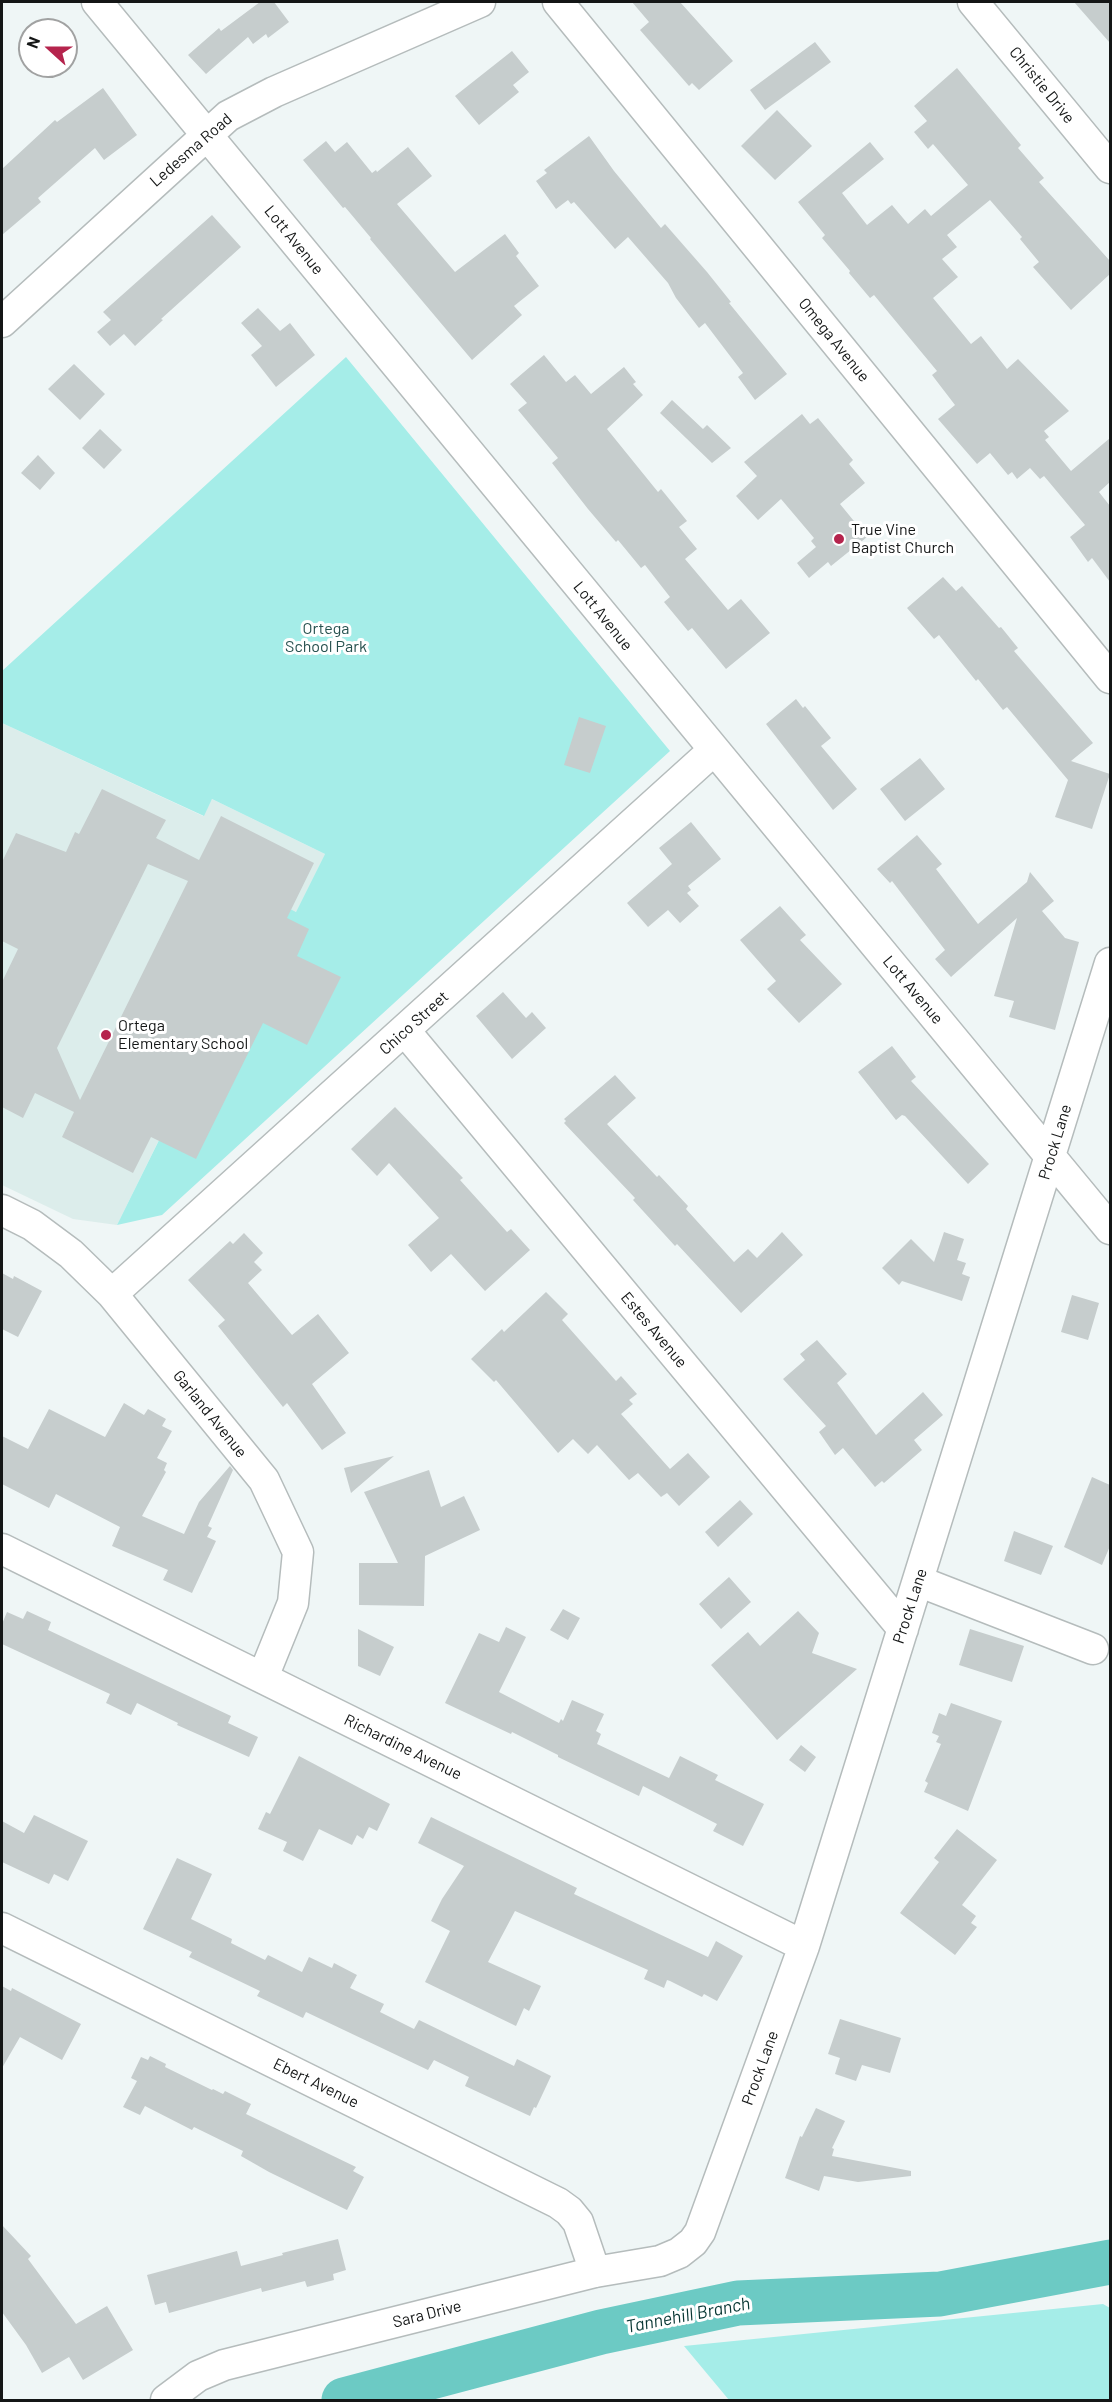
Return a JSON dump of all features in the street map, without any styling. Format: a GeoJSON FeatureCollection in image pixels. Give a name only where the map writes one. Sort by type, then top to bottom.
{"type":"FeatureCollection","features":[{"type":"Feature","properties":{"kind":"street","name":"Lott Avenue"},"geometry":{"type":"LineString","coordinates":[[97,2],[1110,1229]]}},
{"type":"Feature","properties":{"kind":"street","name":"Ledesma Road"},"geometry":{"type":"LineString","coordinates":[[2,322],[228,116],[245,106],[480,2]]}},
{"type":"Feature","properties":{"kind":"street","name":"Omega Avenue"},"geometry":{"type":"LineString","coordinates":[[558,2],[1110,678]]}},
{"type":"Feature","properties":{"kind":"street","name":"Christie Drive"},"geometry":{"type":"LineString","coordinates":[[973,2],[1110,168]]}},
{"type":"Feature","properties":{"kind":"street","name":"Chico Street"},"geometry":{"type":"LineString","coordinates":[[112,1294],[714,750]]}},
{"type":"Feature","properties":{"kind":"street","name":"Prock Lane"},"geometry":{"type":"LineString","coordinates":[[693,2242],[706,2220],[804,1946],[1110,963]]}},
{"type":"Feature","properties":{"kind":"street","name":"Estes Avenue"},"geometry":{"type":"LineString","coordinates":[[405,1031],[903,1629]]}},
{"type":"Feature","properties":{"kind":"street","name":"Garland Avenue"},"geometry":{"type":"LineString","coordinates":[[2,1210],[32,1225],[71,1254],[112,1294],[264,1480],[298,1552],[293,1603],[263,1677]]}},
{"type":"Feature","properties":{"kind":"street","name":"Richardine Avenue"},"geometry":{"type":"LineString","coordinates":[[2,1549],[804,1946]]}},
{"type":"Feature","properties":{"kind":"street"},"geometry":{"type":"LineString","coordinates":[[918,1581],[1093,1649]]}},
{"type":"Feature","properties":{"kind":"street","name":"Ebert Avenue"},"geometry":{"type":"LineString","coordinates":[[2,1928],[558,2203],[578,2222],[595,2272]]}},
{"type":"Feature","properties":{"kind":"street","name":"Sara Drive"},"geometry":{"type":"LineString","coordinates":[[166,2400],[198,2376],[224,2365],[595,2272],[660,2261],[679,2253],[693,2242]]}},
{"type":"Feature","properties":{"kind":"shaded area","name":"Ortega Elementary School"},"geometry":{"type":"Polygon","coordinates":[[[2,723],[203,816],[212,799],[325,854],[296,912],[276,903],[117,1225],[73,1219],[2,1185],[2,723]]]}},
{"type":"Feature","properties":{"kind":"green space","name":"Ortega School Park"},"geometry":{"type":"Polygon","coordinates":[[[346,357],[670,751],[162,1215],[117,1225],[277,902],[296,912],[325,854],[212,799],[204,816],[2,723],[2,671],[346,357]]]}},
{"type":"Feature","properties":{"kind":"green space"},"geometry":{"type":"Polygon","coordinates":[[[1103,2304],[1110,2308],[1110,2400],[729,2400],[684,2346],[1103,2304]]]}},
{"type":"Feature","properties":{"kind":"building"},"geometry":{"type":"Polygon","coordinates":[[[260,2],[274,2],[289,22],[268,38],[266,34],[253,44],[248,37],[206,74],[188,55],[219,28],[221,31],[260,2]]]}},
{"type":"Feature","properties":{"kind":"building"},"geometry":{"type":"Polygon","coordinates":[[[632,2],[680,2],[733,61],[699,90],[692,83],[689,86],[640,30],[649,22],[632,2]]]}},
{"type":"Feature","properties":{"kind":"building"},"geometry":{"type":"Polygon","coordinates":[[[1074,2],[1110,2],[1110,43],[1074,2]]]}},
{"type":"Feature","properties":{"kind":"building"},"geometry":{"type":"Polygon","coordinates":[[[815,42],[831,62],[765,110],[750,90],[815,42]]]}},
{"type":"Feature","properties":{"kind":"building"},"geometry":{"type":"Polygon","coordinates":[[[512,51],[529,72],[513,85],[519,92],[479,125],[455,96],[512,51]]]}},
{"type":"Feature","properties":{"kind":"building"},"geometry":{"type":"Polygon","coordinates":[[[957,68],[1021,145],[1018,148],[1044,178],[1039,182],[1110,261],[1110,274],[1071,310],[1033,267],[1039,262],[1020,239],[1022,237],[990,200],[947,235],[957,247],[942,259],[958,277],[933,298],[971,344],[981,336],[1007,369],[1018,359],[1069,411],[1044,431],[1049,437],[1045,440],[1071,471],[1110,438],[1110,482],[1099,492],[1110,506],[1110,582],[1092,558],[1088,562],[1070,537],[1085,525],[1044,476],[1040,479],[1030,468],[1017,479],[1012,472],[1008,475],[990,453],[977,464],[938,419],[955,405],[932,375],[937,371],[874,295],[870,298],[849,273],[850,271],[822,238],[825,235],[798,202],[870,142],[884,159],[842,193],[867,225],[892,205],[908,224],[925,209],[931,216],[968,185],[933,144],[928,149],[914,132],[927,121],[914,106],[957,68]]]}},
{"type":"Feature","properties":{"kind":"building"},"geometry":{"type":"Polygon","coordinates":[[[103,88],[137,135],[104,160],[95,148],[38,198],[41,202],[2,235],[2,169],[55,120],[57,122],[103,88]]]}},
{"type":"Feature","properties":{"kind":"building"},"geometry":{"type":"Polygon","coordinates":[[[777,110],[812,146],[775,180],[741,146],[777,110]]]}},
{"type":"Feature","properties":{"kind":"building"},"geometry":{"type":"Polygon","coordinates":[[[589,136],[614,171],[661,228],[665,224],[707,272],[731,302],[729,303],[787,374],[755,400],[738,377],[743,373],[705,323],[699,328],[676,298],[668,283],[628,237],[615,249],[574,202],[571,204],[568,200],[556,209],[536,181],[547,173],[544,170],[589,136]]]}},
{"type":"Feature","properties":{"kind":"building"},"geometry":{"type":"Polygon","coordinates":[[[326,141],[335,152],[347,142],[372,173],[376,170],[377,172],[408,147],[432,176],[397,204],[455,272],[505,234],[519,253],[516,256],[539,286],[514,306],[522,315],[472,360],[303,160],[326,141]]]}},
{"type":"Feature","properties":{"kind":"building"},"geometry":{"type":"Polygon","coordinates":[[[212,215],[241,247],[161,319],[163,320],[135,346],[124,334],[110,346],[97,332],[111,320],[103,312],[212,215]]]}},
{"type":"Feature","properties":{"kind":"building"},"geometry":{"type":"Polygon","coordinates":[[[258,308],[280,331],[290,323],[315,355],[276,387],[251,355],[262,346],[241,323],[258,308]]]}},
{"type":"Feature","properties":{"kind":"building"},"geometry":{"type":"Polygon","coordinates":[[[544,355],[566,382],[575,375],[591,394],[624,367],[636,382],[633,384],[643,395],[607,429],[658,492],[661,489],[687,521],[679,527],[697,549],[685,559],[728,610],[741,599],[770,633],[726,669],[692,628],[688,631],[664,602],[670,597],[645,565],[641,568],[588,509],[552,463],[558,458],[518,410],[527,403],[510,384],[544,355]]]}},
{"type":"Feature","properties":{"kind":"building"},"geometry":{"type":"Polygon","coordinates":[[[74,364],[105,394],[80,420],[48,389],[74,364]]]}},
{"type":"Feature","properties":{"kind":"building"},"geometry":{"type":"Polygon","coordinates":[[[672,400],[703,429],[707,425],[731,448],[712,463],[660,413],[672,400]]]}},
{"type":"Feature","properties":{"kind":"building"},"geometry":{"type":"Polygon","coordinates":[[[802,414],[810,424],[818,418],[853,460],[849,464],[865,483],[840,504],[867,537],[831,566],[828,562],[809,578],[797,563],[816,547],[811,541],[814,538],[781,499],[758,520],[736,496],[757,476],[744,462],[802,414]]]}},
{"type":"Feature","properties":{"kind":"building"},"geometry":{"type":"Polygon","coordinates":[[[100,429],[122,450],[104,469],[82,448],[100,429]]]}},
{"type":"Feature","properties":{"kind":"building"},"geometry":{"type":"Polygon","coordinates":[[[38,455],[55,473],[40,490],[21,473],[38,455]]]}},
{"type":"Feature","properties":{"kind":"building"},"geometry":{"type":"Polygon","coordinates":[[[943,577],[956,591],[962,586],[999,628],[1001,627],[1018,648],[1014,651],[1093,743],[1071,761],[1110,774],[1092,829],[1055,817],[1068,780],[1007,707],[1003,710],[939,635],[934,639],[907,608],[943,577]]]}},
{"type":"Feature","properties":{"kind":"building"},"geometry":{"type":"Polygon","coordinates":[[[796,699],[803,708],[805,706],[831,738],[821,746],[857,789],[833,810],[766,724],[796,699]]]}},
{"type":"Feature","properties":{"kind":"building"},"geometry":{"type":"Polygon","coordinates":[[[579,717],[606,726],[590,773],[564,765],[579,717]]]}},
{"type":"Feature","properties":{"kind":"building"},"geometry":{"type":"Polygon","coordinates":[[[920,758],[945,789],[905,821],[880,789],[920,758]]]}},
{"type":"Feature","properties":{"kind":"building","name":"Ortega Elementary School"},"geometry":{"type":"Polygon","coordinates":[[[102,789],[166,820],[156,838],[199,860],[221,816],[314,863],[287,918],[309,929],[297,956],[341,977],[307,1045],[263,1023],[196,1159],[151,1137],[133,1173],[62,1137],[74,1112],[35,1093],[23,1118],[2,1107],[2,982],[18,949],[2,941],[2,862],[16,833],[66,852],[75,832],[79,834],[102,789]],[[148,864],[57,1048],[80,1100],[188,881],[148,864]]]}},
{"type":"Feature","properties":{"kind":"building"},"geometry":{"type":"Polygon","coordinates":[[[691,822],[721,859],[688,886],[691,890],[687,893],[699,906],[680,923],[668,910],[648,927],[627,903],[672,864],[659,848],[691,822]]]}},
{"type":"Feature","properties":{"kind":"building"},"geometry":{"type":"Polygon","coordinates":[[[917,835],[942,864],[936,869],[978,924],[1027,882],[1030,872],[1054,901],[1042,911],[1065,938],[1079,942],[1055,1030],[1009,1017],[1014,1001],[994,996],[1017,918],[951,977],[935,959],[945,950],[892,881],[890,883],[877,869],[917,835]]]}},
{"type":"Feature","properties":{"kind":"building"},"geometry":{"type":"Polygon","coordinates":[[[780,906],[806,935],[800,940],[842,984],[799,1023],[767,989],[776,981],[740,940],[780,906]]]}},
{"type":"Feature","properties":{"kind":"building"},"geometry":{"type":"Polygon","coordinates":[[[503,992],[526,1018],[532,1012],[546,1028],[512,1059],[476,1016],[503,992]]]}},
{"type":"Feature","properties":{"kind":"building"},"geometry":{"type":"Polygon","coordinates":[[[892,1046],[916,1077],[911,1081],[989,1164],[968,1184],[905,1116],[902,1115],[896,1120],[858,1072],[892,1046]]]}},
{"type":"Feature","properties":{"kind":"building"},"geometry":{"type":"Polygon","coordinates":[[[615,1075],[636,1098],[607,1124],[688,1206],[686,1209],[734,1262],[748,1249],[757,1258],[782,1232],[803,1255],[741,1313],[677,1244],[675,1246],[633,1200],[635,1198],[564,1123],[566,1121],[564,1119],[615,1075]]]}},
{"type":"Feature","properties":{"kind":"building"},"geometry":{"type":"Polygon","coordinates":[[[395,1107],[463,1178],[460,1180],[507,1232],[511,1229],[530,1250],[485,1291],[451,1254],[431,1272],[408,1245],[439,1218],[389,1163],[377,1176],[351,1149],[395,1107]]]}},
{"type":"Feature","properties":{"kind":"building"},"geometry":{"type":"Polygon","coordinates":[[[944,1232],[964,1239],[957,1260],[966,1263],[962,1274],[970,1277],[962,1301],[902,1281],[899,1285],[882,1268],[911,1239],[934,1262],[944,1232]]]}},
{"type":"Feature","properties":{"kind":"building"},"geometry":{"type":"Polygon","coordinates":[[[244,1233],[263,1253],[254,1262],[262,1270],[248,1283],[292,1335],[318,1314],[349,1353],[312,1384],[346,1433],[322,1450],[287,1403],[283,1407],[218,1326],[225,1320],[188,1280],[230,1241],[233,1244],[244,1233]]]}},
{"type":"Feature","properties":{"kind":"building"},"geometry":{"type":"Polygon","coordinates":[[[2,1273],[13,1279],[14,1276],[42,1291],[18,1337],[2,1329],[2,1273]]]}},
{"type":"Feature","properties":{"kind":"building"},"geometry":{"type":"Polygon","coordinates":[[[546,1292],[568,1314],[562,1320],[616,1381],[621,1376],[637,1394],[629,1400],[633,1404],[621,1414],[670,1469],[688,1453],[710,1477],[679,1506],[667,1493],[661,1497],[638,1473],[629,1480],[597,1445],[588,1454],[573,1439],[558,1453],[496,1380],[494,1382],[471,1359],[502,1329],[504,1332],[546,1292]]]}},
{"type":"Feature","properties":{"kind":"building"},"geometry":{"type":"Polygon","coordinates":[[[1072,1295],[1099,1303],[1088,1340],[1061,1332],[1072,1295]]]}},
{"type":"Feature","properties":{"kind":"building"},"geometry":{"type":"Polygon","coordinates":[[[817,1340],[847,1374],[837,1383],[876,1435],[923,1392],[943,1415],[914,1440],[922,1450],[884,1483],[882,1481],[875,1487],[843,1448],[835,1455],[819,1432],[826,1426],[783,1379],[805,1360],[800,1354],[817,1340]]]}},
{"type":"Feature","properties":{"kind":"building"},"geometry":{"type":"Polygon","coordinates":[[[124,1403],[144,1415],[148,1409],[166,1419],[162,1426],[172,1431],[157,1458],[167,1463],[164,1470],[166,1472],[142,1516],[184,1534],[199,1502],[230,1466],[233,1470],[208,1526],[212,1528],[207,1537],[216,1541],[192,1593],[163,1580],[168,1570],[112,1546],[120,1527],[56,1494],[49,1508],[2,1484],[2,1436],[28,1449],[49,1409],[105,1437],[124,1403]]]}},
{"type":"Feature","properties":{"kind":"building"},"geometry":{"type":"Polygon","coordinates":[[[394,1456],[351,1493],[344,1468],[394,1456]]]}},
{"type":"Feature","properties":{"kind":"building"},"geometry":{"type":"Polygon","coordinates":[[[429,1470],[441,1507],[464,1496],[480,1530],[425,1556],[424,1606],[359,1605],[359,1563],[398,1563],[364,1492],[429,1470]]]}},
{"type":"Feature","properties":{"kind":"building"},"geometry":{"type":"Polygon","coordinates":[[[1092,1477],[1110,1485],[1110,1546],[1102,1565],[1064,1547],[1092,1477]]]}},
{"type":"Feature","properties":{"kind":"building"},"geometry":{"type":"Polygon","coordinates":[[[740,1500],[753,1514],[718,1547],[705,1532],[740,1500]]]}},
{"type":"Feature","properties":{"kind":"building"},"geometry":{"type":"Polygon","coordinates":[[[1014,1531],[1053,1546],[1041,1575],[1004,1561],[1014,1531]]]}},
{"type":"Feature","properties":{"kind":"building"},"geometry":{"type":"Polygon","coordinates":[[[729,1577],[751,1602],[721,1629],[699,1604],[729,1577]]]}},
{"type":"Feature","properties":{"kind":"building"},"geometry":{"type":"Polygon","coordinates":[[[563,1609],[580,1618],[568,1640],[550,1630],[563,1609]]]}},
{"type":"Feature","properties":{"kind":"building"},"geometry":{"type":"Polygon","coordinates":[[[27,1611],[51,1622],[48,1630],[231,1716],[228,1723],[258,1737],[249,1757],[177,1725],[178,1723],[137,1703],[131,1715],[106,1703],[110,1694],[2,1644],[2,1624],[7,1612],[23,1619],[27,1611]]]}},
{"type":"Feature","properties":{"kind":"building"},"geometry":{"type":"Polygon","coordinates":[[[798,1611],[819,1633],[812,1653],[857,1669],[777,1740],[711,1665],[748,1632],[760,1646],[798,1611]]]}},
{"type":"Feature","properties":{"kind":"building"},"geometry":{"type":"Polygon","coordinates":[[[506,1627],[526,1637],[499,1692],[559,1723],[561,1719],[563,1721],[572,1700],[604,1714],[596,1731],[601,1734],[597,1744],[669,1778],[680,1756],[718,1775],[715,1780],[764,1804],[743,1846],[713,1831],[717,1824],[643,1786],[639,1796],[512,1732],[511,1734],[445,1703],[479,1633],[499,1642],[506,1627]]]}},
{"type":"Feature","properties":{"kind":"building"},"geometry":{"type":"Polygon","coordinates":[[[358,1629],[394,1647],[380,1676],[358,1666],[358,1629]]]}},
{"type":"Feature","properties":{"kind":"building"},"geometry":{"type":"Polygon","coordinates":[[[970,1629],[1024,1646],[1012,1682],[959,1665],[970,1629]]]}},
{"type":"Feature","properties":{"kind":"building"},"geometry":{"type":"Polygon","coordinates":[[[951,1703],[1002,1721],[968,1811],[924,1792],[928,1783],[925,1781],[941,1744],[936,1742],[939,1736],[932,1733],[939,1713],[946,1716],[951,1703]]]}},
{"type":"Feature","properties":{"kind":"building"},"geometry":{"type":"Polygon","coordinates":[[[801,1745],[816,1757],[805,1772],[789,1760],[801,1745]]]}},
{"type":"Feature","properties":{"kind":"building"},"geometry":{"type":"Polygon","coordinates":[[[299,1756],[390,1804],[377,1831],[369,1827],[363,1839],[357,1835],[352,1845],[319,1829],[303,1861],[283,1851],[287,1842],[258,1829],[266,1812],[270,1814],[299,1756]]]}},
{"type":"Feature","properties":{"kind":"building"},"geometry":{"type":"Polygon","coordinates":[[[34,1815],[88,1841],[68,1881],[54,1874],[49,1884],[2,1862],[2,1821],[24,1833],[34,1815]]]}},
{"type":"Feature","properties":{"kind":"building"},"geometry":{"type":"Polygon","coordinates":[[[431,1817],[577,1888],[574,1894],[708,1957],[716,1941],[743,1956],[717,2001],[704,1994],[702,1997],[667,1980],[664,1988],[644,1979],[648,1970],[515,1911],[488,1962],[541,1986],[529,2011],[524,2008],[516,2026],[425,1982],[450,1931],[431,1921],[442,1899],[464,1866],[418,1843],[431,1817]]]}},
{"type":"Feature","properties":{"kind":"building"},"geometry":{"type":"Polygon","coordinates":[[[957,1829],[997,1860],[962,1905],[976,1916],[971,1923],[977,1927],[955,1955],[900,1913],[939,1862],[934,1858],[957,1829]]]}},
{"type":"Feature","properties":{"kind":"building"},"geometry":{"type":"Polygon","coordinates":[[[177,1858],[212,1874],[191,1919],[232,1939],[231,1943],[265,1960],[268,1955],[302,1972],[309,1957],[332,1968],[334,1963],[357,1975],[350,1988],[384,2004],[380,2012],[414,2029],[419,2020],[514,2066],[517,2059],[551,2076],[536,2108],[534,2107],[530,2116],[465,2086],[469,2077],[434,2060],[428,2070],[306,2012],[303,2018],[257,1996],[260,1991],[189,1957],[192,1952],[143,1929],[177,1858]]]}},
{"type":"Feature","properties":{"kind":"building"},"geometry":{"type":"Polygon","coordinates":[[[2,1986],[11,1991],[12,1988],[81,2024],[62,2060],[20,2037],[2,2068],[2,1986]]]}},
{"type":"Feature","properties":{"kind":"building"},"geometry":{"type":"Polygon","coordinates":[[[840,2019],[901,2038],[890,2073],[862,2065],[856,2081],[835,2074],[840,2058],[828,2054],[840,2019]]]}},
{"type":"Feature","properties":{"kind":"building"},"geometry":{"type":"Polygon","coordinates":[[[150,2056],[166,2064],[165,2067],[212,2090],[223,2094],[225,2091],[251,2104],[246,2114],[356,2167],[353,2171],[364,2177],[347,2210],[269,2172],[241,2156],[243,2151],[194,2127],[192,2130],[145,2106],[140,2115],[123,2107],[137,2081],[131,2078],[141,2057],[148,2060],[150,2056]]]}},
{"type":"Feature","properties":{"kind":"building"},"geometry":{"type":"Polygon","coordinates":[[[816,2108],[845,2121],[832,2148],[834,2149],[832,2156],[911,2171],[911,2176],[858,2182],[824,2176],[819,2191],[785,2178],[800,2136],[802,2137],[816,2108]]]}},
{"type":"Feature","properties":{"kind":"building"},"geometry":{"type":"Polygon","coordinates":[[[2,2225],[31,2256],[28,2259],[76,2324],[107,2306],[133,2350],[83,2380],[69,2357],[42,2373],[26,2345],[2,2312],[2,2225]]]}},
{"type":"Feature","properties":{"kind":"building"},"geometry":{"type":"Polygon","coordinates":[[[338,2239],[346,2270],[333,2274],[334,2280],[307,2287],[305,2281],[262,2292],[261,2288],[169,2313],[166,2302],[155,2305],[147,2275],[237,2251],[241,2266],[338,2239]]]}},
{"type":"Feature","properties":{"kind":"waterway","name":"Tannehill Branch"},"geometry":{"type":"LineString","coordinates":[[344,2400],[601,2332],[738,2303],[940,2294],[1110,2262]]}},
{"type":"Feature","properties":{"kind":"place","name":"True Vine Baptist Church"},"geometry":{"type":"Point","coordinates":[839,539]}},
{"type":"Feature","properties":{"kind":"place","name":"Ortega Elementary School"},"geometry":{"type":"Point","coordinates":[106,1035]}}]}
